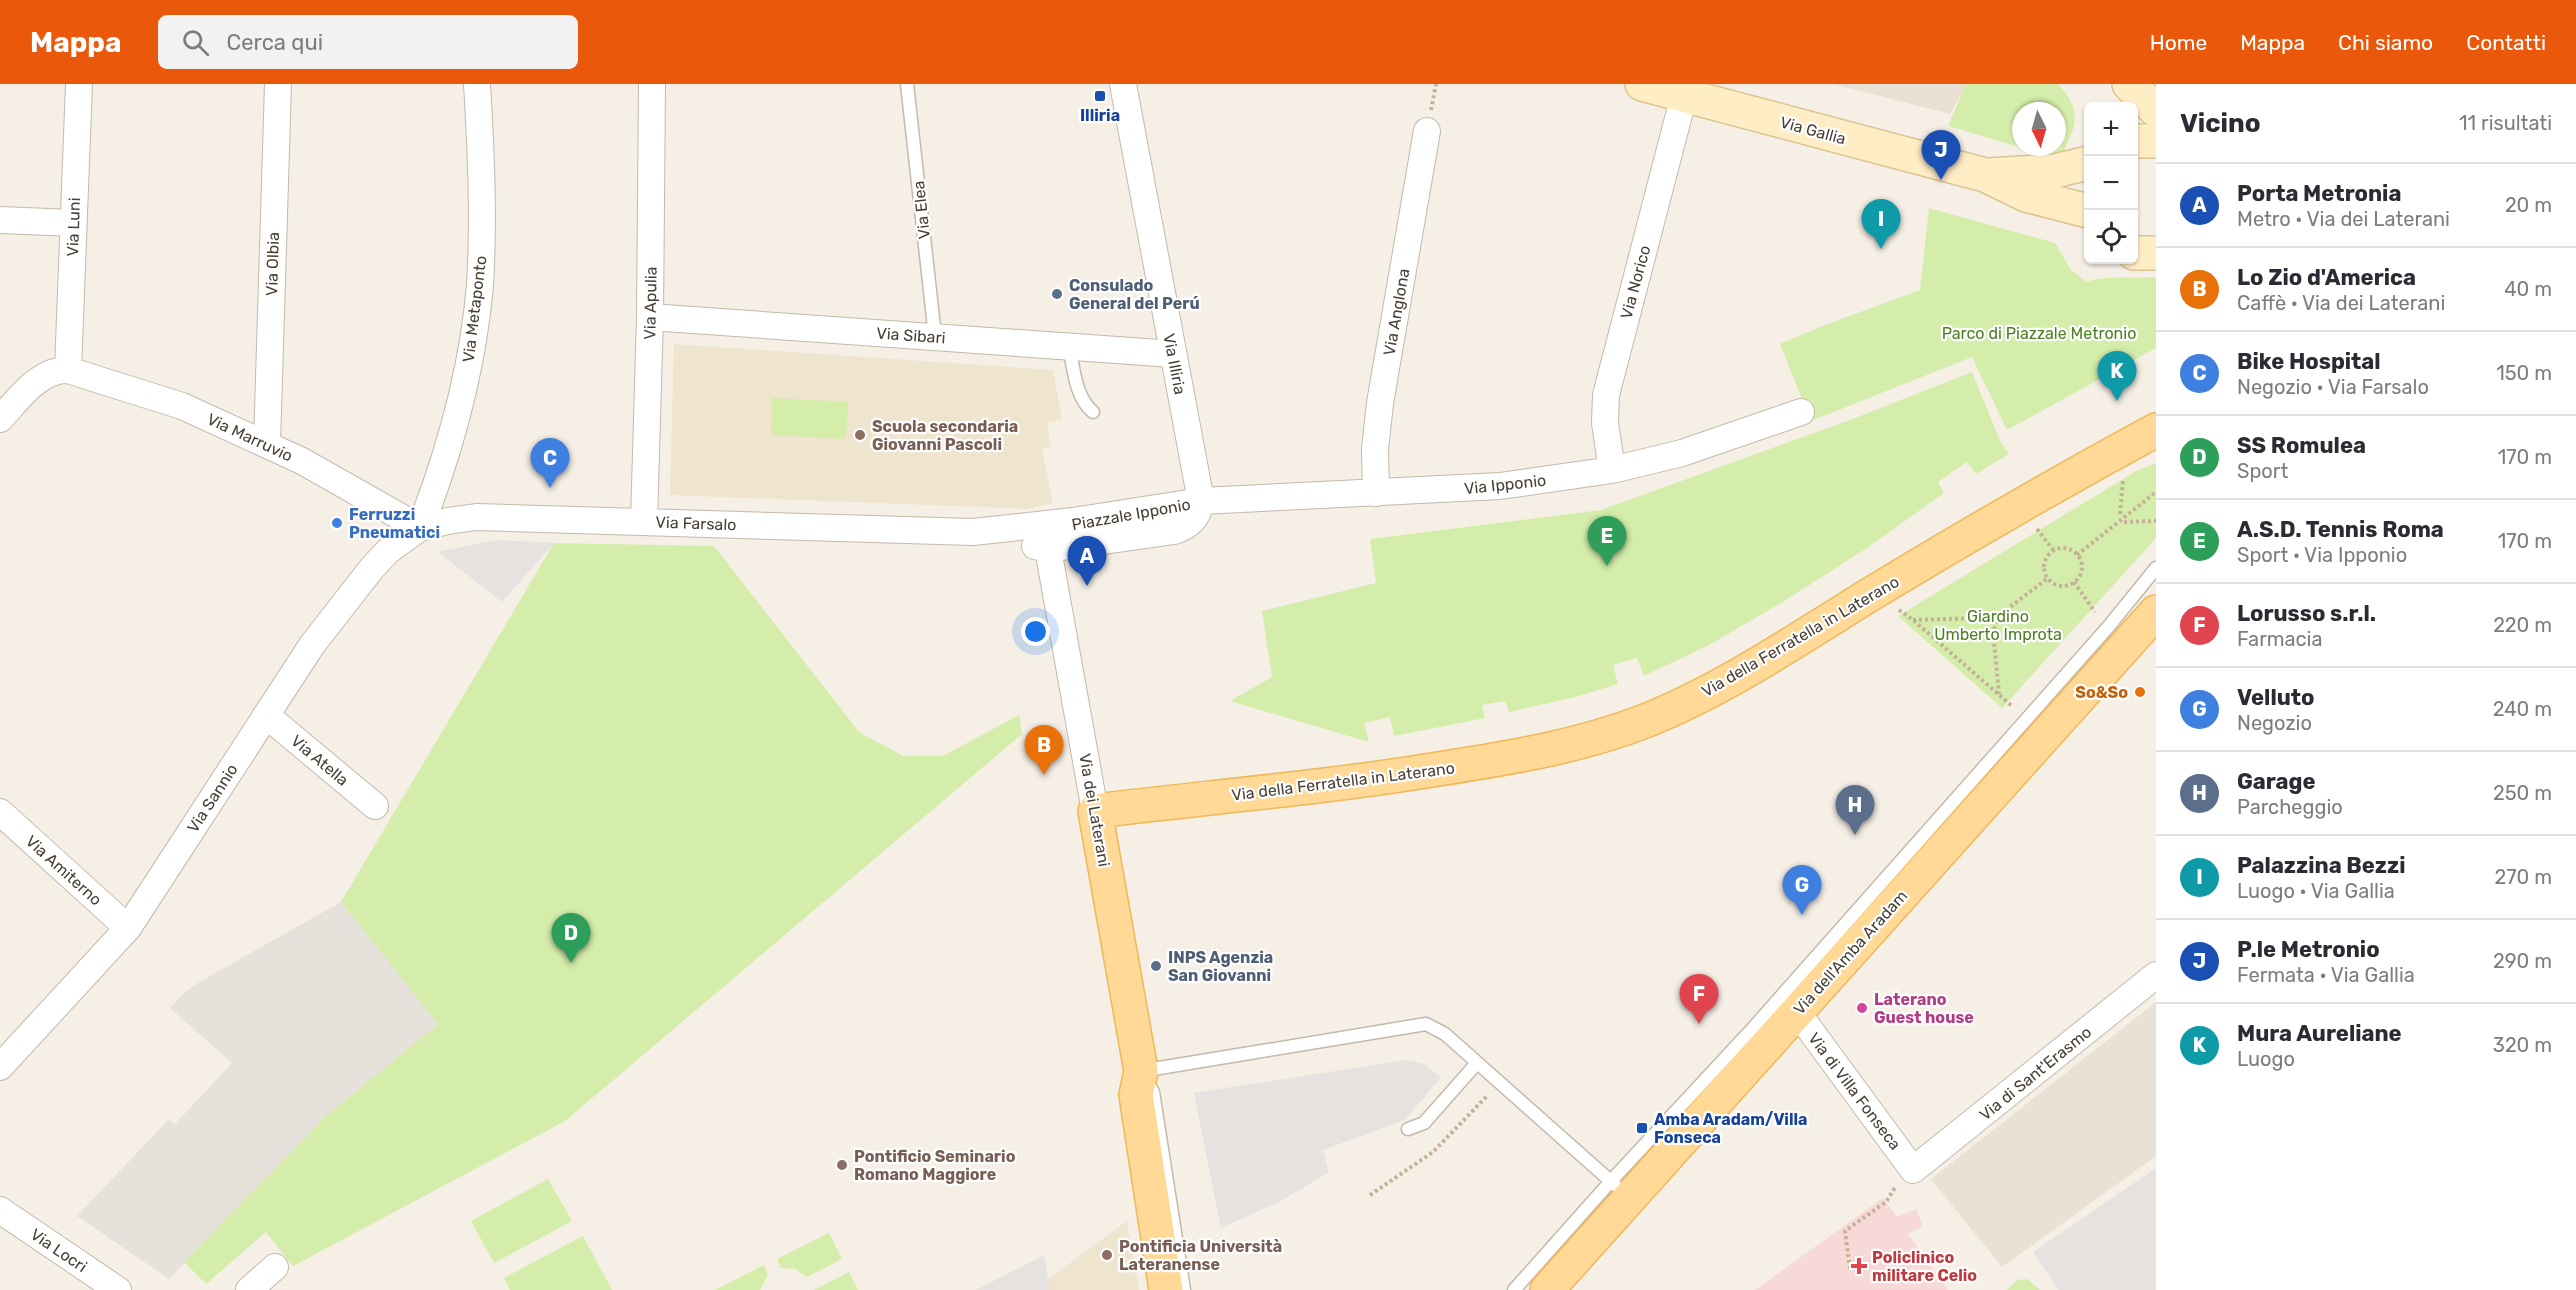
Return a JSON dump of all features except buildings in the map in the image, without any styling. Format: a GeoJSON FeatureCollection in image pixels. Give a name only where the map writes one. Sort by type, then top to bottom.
{"type":"FeatureCollection","features":[{"type":"Feature","properties":{"kind":"main road","name":"Via Gallia"},"geometry":{"type":"LineString","coordinates":[[1642,84],[1685,90],[1985,175]]}},
{"type":"Feature","properties":{"kind":"main road"},"geometry":{"type":"LineString","coordinates":[[2114,84],[2120,102]]}},
{"type":"Feature","properties":{"kind":"main road"},"geometry":{"type":"LineString","coordinates":[[2129,84],[2156,110]]}},
{"type":"Feature","properties":{"kind":"main road"},"geometry":{"type":"LineString","coordinates":[[2138,141],[2156,141]]}},
{"type":"Feature","properties":{"kind":"main road"},"geometry":{"type":"LineString","coordinates":[[1985,175],[2055,171],[2084,164]]}},
{"type":"Feature","properties":{"kind":"main road"},"geometry":{"type":"LineString","coordinates":[[1985,175],[2026,195],[2084,210]]}},
{"type":"Feature","properties":{"kind":"main road"},"geometry":{"type":"LineString","coordinates":[[2138,253],[2156,254]]}},
{"type":"Feature","properties":{"kind":"main road","name":"Via della Ferratella in Laterano"},"geometry":{"type":"LineString","coordinates":[[1095,811],[1315,787],[1545,752],[1597,738],[1647,720],[1742,674],[1920,565],[2156,430]]}},
{"type":"Feature","properties":{"kind":"main road","name":"Via dell'Amba Aradam"},"geometry":{"type":"LineString","coordinates":[[1547,1290],[1620,1189],[1797,1012],[2155,615]]}},
{"type":"Feature","properties":{"kind":"main road","name":"Via dei Laterani"},"geometry":{"type":"LineString","coordinates":[[1095,811],[1141,1071],[1136,1095],[1166,1290]]}},
{"type":"Feature","properties":{"kind":"street","name":"Via Luni"},"geometry":{"type":"LineString","coordinates":[[68,370],[79,84]]}},
{"type":"Feature","properties":{"kind":"street","name":"Via Olbia"},"geometry":{"type":"LineString","coordinates":[[267,444],[278,84]]}},
{"type":"Feature","properties":{"kind":"street","name":"Via Metaponto"},"geometry":{"type":"LineString","coordinates":[[420,528],[453,428],[473,339],[479,286],[483,192],[477,84]]}},
{"type":"Feature","properties":{"kind":"street","name":"Via Apulia"},"geometry":{"type":"LineString","coordinates":[[644,521],[650,317],[652,84]]}},
{"type":"Feature","properties":{"kind":"street","name":"Via Illiria"},"geometry":{"type":"LineString","coordinates":[[1123,84],[1201,501]]}},
{"type":"Feature","properties":{"kind":"street","name":"Via Norico"},"geometry":{"type":"LineString","coordinates":[[1612,470],[1605,423],[1606,395],[1685,90]]}},
{"type":"Feature","properties":{"kind":"street","name":"Via Anglona"},"geometry":{"type":"LineString","coordinates":[[1376,493],[1375,449],[1380,403],[1427,131]]}},
{"type":"Feature","properties":{"kind":"street"},"geometry":{"type":"LineString","coordinates":[[0,220],[73,223]]}},
{"type":"Feature","properties":{"kind":"street","name":"Via Sibari"},"geometry":{"type":"LineString","coordinates":[[650,317],[1173,354]]}},
{"type":"Feature","properties":{"kind":"street"},"geometry":{"type":"LineString","coordinates":[[0,419],[42,377],[54,371],[68,370]]}},
{"type":"Feature","properties":{"kind":"street","name":"Via Marruvio"},"geometry":{"type":"LineString","coordinates":[[68,370],[182,406],[267,444],[334,478],[420,528]]}},
{"type":"Feature","properties":{"kind":"street","name":"Via Ipponio"},"geometry":{"type":"LineString","coordinates":[[1201,501],[1500,486],[1612,470],[1682,453],[1801,412]]}},
{"type":"Feature","properties":{"kind":"street","name":"Piazzale Ipponio"},"geometry":{"type":"LineString","coordinates":[[1201,501],[1193,521],[1174,531],[1048,549],[1053,535],[1073,521],[1201,501]]}},
{"type":"Feature","properties":{"kind":"street","name":"Via Farsalo"},"geometry":{"type":"LineString","coordinates":[[420,528],[476,517],[974,532],[1073,521]]}},
{"type":"Feature","properties":{"kind":"street","name":"Via Sannio"},"geometry":{"type":"LineString","coordinates":[[0,1067],[128,928],[312,645],[372,568],[388,551],[420,528]]}},
{"type":"Feature","properties":{"kind":"street","name":"Via Farsalo"},"geometry":{"type":"LineString","coordinates":[[974,532],[1048,549]]}},
{"type":"Feature","properties":{"kind":"street","name":"Via dei Laterani"},"geometry":{"type":"LineString","coordinates":[[1048,549],[1095,811]]}},
{"type":"Feature","properties":{"kind":"street","name":"Via Atella"},"geometry":{"type":"LineString","coordinates":[[266,715],[375,806]]}},
{"type":"Feature","properties":{"kind":"street","name":"Via Amiterno"},"geometry":{"type":"LineString","coordinates":[[0,812],[128,928]]}},
{"type":"Feature","properties":{"kind":"street","name":"Via di Sant'Erasmo"},"geometry":{"type":"LineString","coordinates":[[1913,1170],[2156,975]]}},
{"type":"Feature","properties":{"kind":"street","name":"Via di Villa Fonseca"},"geometry":{"type":"LineString","coordinates":[[1797,1012],[1913,1170]]}},
{"type":"Feature","properties":{"kind":"street","name":"Via Locri"},"geometry":{"type":"LineString","coordinates":[[0,1210],[118,1290]]}},
{"type":"Feature","properties":{"kind":"street"},"geometry":{"type":"LineString","coordinates":[[249,1290],[275,1267]]}},
{"type":"Feature","properties":{"kind":"lane","name":"Via Elea"},"geometry":{"type":"LineString","coordinates":[[907,84],[935,336]]}},
{"type":"Feature","properties":{"kind":"lane"},"geometry":{"type":"LineString","coordinates":[[1069,347],[1080,396],[1084,404],[1093,412]]}},
{"type":"Feature","properties":{"kind":"lane","name":"Via dell'Amba Aradam"},"geometry":{"type":"LineString","coordinates":[[1514,1290],[1620,1189],[1754,1027],[2109,626],[2156,568]]}},
{"type":"Feature","properties":{"kind":"lane"},"geometry":{"type":"LineString","coordinates":[[2109,626],[2155,615]]}},
{"type":"Feature","properties":{"kind":"lane"},"geometry":{"type":"LineString","coordinates":[[1141,1071],[1426,1024],[1445,1034],[1620,1189]]}},
{"type":"Feature","properties":{"kind":"lane"},"geometry":{"type":"LineString","coordinates":[[1408,1129],[1424,1123],[1478,1063]]}},
{"type":"Feature","properties":{"kind":"lane","name":"Via dei Laterani"},"geometry":{"type":"LineString","coordinates":[[1141,1071],[1153,1092],[1184,1290]]}},
{"type":"Feature","properties":{"kind":"path"},"geometry":{"type":"LineString","coordinates":[[2120,514],[2123,477]]}},
{"type":"Feature","properties":{"kind":"path"},"geometry":{"type":"LineString","coordinates":[[2077,555],[2156,492]]}},
{"type":"Feature","properties":{"kind":"path"},"geometry":{"type":"LineString","coordinates":[[2124,522],[2156,521]]}},
{"type":"Feature","properties":{"kind":"path"},"geometry":{"type":"LineString","coordinates":[[2037,529],[2054,550]]}},
{"type":"Feature","properties":{"kind":"path"},"geometry":{"type":"LineString","coordinates":[[2068,549],[2081,560],[2081,572],[2074,582],[2063,585],[2048,578],[2045,562],[2054,550],[2068,549]]}},
{"type":"Feature","properties":{"kind":"path"},"geometry":{"type":"LineString","coordinates":[[1913,620],[1982,618],[2001,614],[2048,578]]}},
{"type":"Feature","properties":{"kind":"path"},"geometry":{"type":"LineString","coordinates":[[2074,582],[2095,612]]}},
{"type":"Feature","properties":{"kind":"path"},"geometry":{"type":"LineString","coordinates":[[1899,610],[2013,707]]}},
{"type":"Feature","properties":{"kind":"path"},"geometry":{"type":"LineString","coordinates":[[1999,694],[1993,631],[2001,614]]}},
{"type":"Feature","properties":{"kind":"path"},"geometry":{"type":"LineString","coordinates":[[1370,1195],[1433,1152],[1500,1082]]}},
{"type":"Feature","properties":{"kind":"path"},"geometry":{"type":"LineString","coordinates":[[1850,1269],[1845,1231],[1886,1202]]}},
{"type":"Feature","properties":{"kind":"shaded area"},"geometry":{"type":"Polygon","coordinates":[[[1833,84],[1967,84],[1950,114],[1833,84]]]}},
{"type":"Feature","properties":{"kind":"shaded area","name":"Scuola secondaria Giovanni Pascoli"},"geometry":{"type":"Polygon","coordinates":[[[674,344],[1053,370],[1062,419],[1047,423],[1051,447],[1042,449],[1053,503],[1028,509],[670,495],[674,344]]]}},
{"type":"Feature","properties":{"kind":"shaded area"},"geometry":{"type":"Polygon","coordinates":[[[496,540],[554,543],[502,602],[438,552],[496,540]]]}},
{"type":"Feature","properties":{"kind":"shaded area"},"geometry":{"type":"Polygon","coordinates":[[[341,902],[439,1024],[325,1117],[169,1279],[77,1216],[169,1119],[175,1124],[232,1063],[170,1008],[186,991],[201,981],[341,902]]]}},
{"type":"Feature","properties":{"kind":"shaded area"},"geometry":{"type":"Polygon","coordinates":[[[2156,1002],[2156,1156],[2002,1267],[1931,1179],[2156,1002]]]}},
{"type":"Feature","properties":{"kind":"shaded area"},"geometry":{"type":"Polygon","coordinates":[[[1406,1060],[1424,1064],[1441,1077],[1405,1120],[1323,1150],[1329,1172],[1281,1201],[1221,1228],[1194,1093],[1406,1060]]]}},
{"type":"Feature","properties":{"kind":"shaded area"},"geometry":{"type":"Polygon","coordinates":[[[2156,1168],[2156,1290],[2059,1290],[2033,1252],[2156,1168]]]}},
{"type":"Feature","properties":{"kind":"shaded area","name":"Policlinico militare Celio"},"geometry":{"type":"Polygon","coordinates":[[[1883,1198],[1897,1217],[1916,1209],[1923,1226],[1908,1234],[1948,1290],[1755,1290],[1883,1198]]]}},
{"type":"Feature","properties":{"kind":"shaded area","name":"Pontificia Università Lateranense"},"geometry":{"type":"Polygon","coordinates":[[[1127,1221],[1139,1290],[1034,1290],[1127,1221]]]}},
{"type":"Feature","properties":{"kind":"shaded area"},"geometry":{"type":"Polygon","coordinates":[[[1044,1255],[1050,1290],[976,1290],[1044,1255]]]}},
{"type":"Feature","properties":{"kind":"green space"},"geometry":{"type":"Polygon","coordinates":[[[1966,84],[2058,84],[2072,103],[2074,112],[2073,129],[2066,146],[2066,102],[2012,102],[2012,145],[1948,126],[1966,84]]]}},
{"type":"Feature","properties":{"kind":"green space","name":"Parco di Piazzale Metronio"},"geometry":{"type":"Polygon","coordinates":[[[1929,208],[2055,243],[2071,270],[2087,282],[2111,278],[2156,277],[2156,348],[2007,430],[1972,357],[1811,421],[1780,344],[1920,290],[1929,208]]]}},
{"type":"Feature","properties":{"kind":"green space"},"geometry":{"type":"Polygon","coordinates":[[[1972,372],[2001,443],[2009,454],[1976,474],[1967,462],[1938,482],[1944,493],[1867,548],[1781,603],[1709,645],[1644,676],[1637,658],[1613,665],[1618,684],[1575,697],[1509,712],[1505,701],[1482,705],[1485,718],[1394,736],[1390,717],[1364,723],[1369,742],[1230,701],[1272,677],[1262,611],[1376,583],[1370,539],[1601,510],[1850,420],[1972,372]]]}},
{"type":"Feature","properties":{"kind":"green space"},"geometry":{"type":"Polygon","coordinates":[[[772,398],[848,402],[846,439],[771,435],[772,398]]]}},
{"type":"Feature","properties":{"kind":"green space","name":"Giardino Umberto Improta"},"geometry":{"type":"Polygon","coordinates":[[[2156,463],[2156,538],[2002,708],[1898,616],[2138,470],[2156,463]]]}},
{"type":"Feature","properties":{"kind":"green space"},"geometry":{"type":"Polygon","coordinates":[[[554,543],[714,546],[859,732],[903,756],[943,756],[1019,715],[1022,734],[565,1121],[293,1266],[266,1232],[206,1284],[184,1262],[325,1117],[438,1024],[341,902],[554,543]]]}},
{"type":"Feature","properties":{"kind":"green space"},"geometry":{"type":"Polygon","coordinates":[[[548,1179],[572,1221],[494,1263],[471,1221],[548,1179]]]}},
{"type":"Feature","properties":{"kind":"green space"},"geometry":{"type":"Polygon","coordinates":[[[829,1233],[842,1259],[807,1277],[795,1269],[781,1268],[777,1259],[829,1233]]]}},
{"type":"Feature","properties":{"kind":"green space"},"geometry":{"type":"Polygon","coordinates":[[[583,1236],[612,1290],[510,1290],[504,1278],[583,1236]]]}},
{"type":"Feature","properties":{"kind":"green space"},"geometry":{"type":"Polygon","coordinates":[[[764,1265],[768,1275],[760,1290],[715,1290],[764,1265]]]}},
{"type":"Feature","properties":{"kind":"green space"},"geometry":{"type":"Polygon","coordinates":[[[849,1272],[858,1290],[814,1290],[849,1272]]]}},
{"type":"Feature","properties":{"kind":"green space"},"geometry":{"type":"Polygon","coordinates":[[[2027,1279],[2040,1290],[2007,1290],[2017,1280],[2027,1279]]]}},
{"type":"Feature","properties":{"kind":"place","name":"Illiria"},"geometry":{"type":"Point","coordinates":[1100,96]}},
{"type":"Feature","properties":{"kind":"place","name":"P.le Metronio"},"geometry":{"type":"Point","coordinates":[1941,180]}},
{"type":"Feature","properties":{"kind":"place","name":"Palazzina Bezzi"},"geometry":{"type":"Point","coordinates":[1881,249]}},
{"type":"Feature","properties":{"kind":"place","name":"Consulado General del Perú"},"geometry":{"type":"Point","coordinates":[1057,294]}},
{"type":"Feature","properties":{"kind":"place","name":"Mura Aureliane"},"geometry":{"type":"Point","coordinates":[2117,401]}},
{"type":"Feature","properties":{"kind":"place","name":"Scuola secondaria Giovanni Pascoli"},"geometry":{"type":"Point","coordinates":[860,435]}},
{"type":"Feature","properties":{"kind":"place","name":"Bike Hospital"},"geometry":{"type":"Point","coordinates":[550,488]}},
{"type":"Feature","properties":{"kind":"place","name":"Ferruzzi Pneumatici"},"geometry":{"type":"Point","coordinates":[337,523]}},
{"type":"Feature","properties":{"kind":"place","name":"A.S.D. Tennis Roma"},"geometry":{"type":"Point","coordinates":[1607,566]}},
{"type":"Feature","properties":{"kind":"place","name":"Porta Metronia"},"geometry":{"type":"Point","coordinates":[1087,586]}},
{"type":"Feature","properties":{"kind":"place","name":"So&So"},"geometry":{"type":"Point","coordinates":[2140,692]}},
{"type":"Feature","properties":{"kind":"place","name":"Lo Zio d'America"},"geometry":{"type":"Point","coordinates":[1044,775]}},
{"type":"Feature","properties":{"kind":"place","name":"Garage"},"geometry":{"type":"Point","coordinates":[1855,835]}},
{"type":"Feature","properties":{"kind":"place","name":"Velluto"},"geometry":{"type":"Point","coordinates":[1802,915]}},
{"type":"Feature","properties":{"kind":"place","name":"SS Romulea"},"geometry":{"type":"Point","coordinates":[571,963]}},
{"type":"Feature","properties":{"kind":"place","name":"INPS Agenzia San Giovanni"},"geometry":{"type":"Point","coordinates":[1156,966]}},
{"type":"Feature","properties":{"kind":"place","name":"Laterano Guest house"},"geometry":{"type":"Point","coordinates":[1862,1008]}},
{"type":"Feature","properties":{"kind":"place","name":"Lorusso s.r.l."},"geometry":{"type":"Point","coordinates":[1699,1024]}},
{"type":"Feature","properties":{"kind":"place","name":"Amba Aradam/Villa Fonseca"},"geometry":{"type":"Point","coordinates":[1642,1128]}},
{"type":"Feature","properties":{"kind":"place","name":"Pontificio Seminario Romano Maggiore"},"geometry":{"type":"Point","coordinates":[842,1165]}},
{"type":"Feature","properties":{"kind":"place","name":"Pontificia Università Lateranense"},"geometry":{"type":"Point","coordinates":[1107,1255]}},
{"type":"Feature","properties":{"kind":"place","name":"Policlinico militare Celio"},"geometry":{"type":"Point","coordinates":[1859,1266]}}]}
